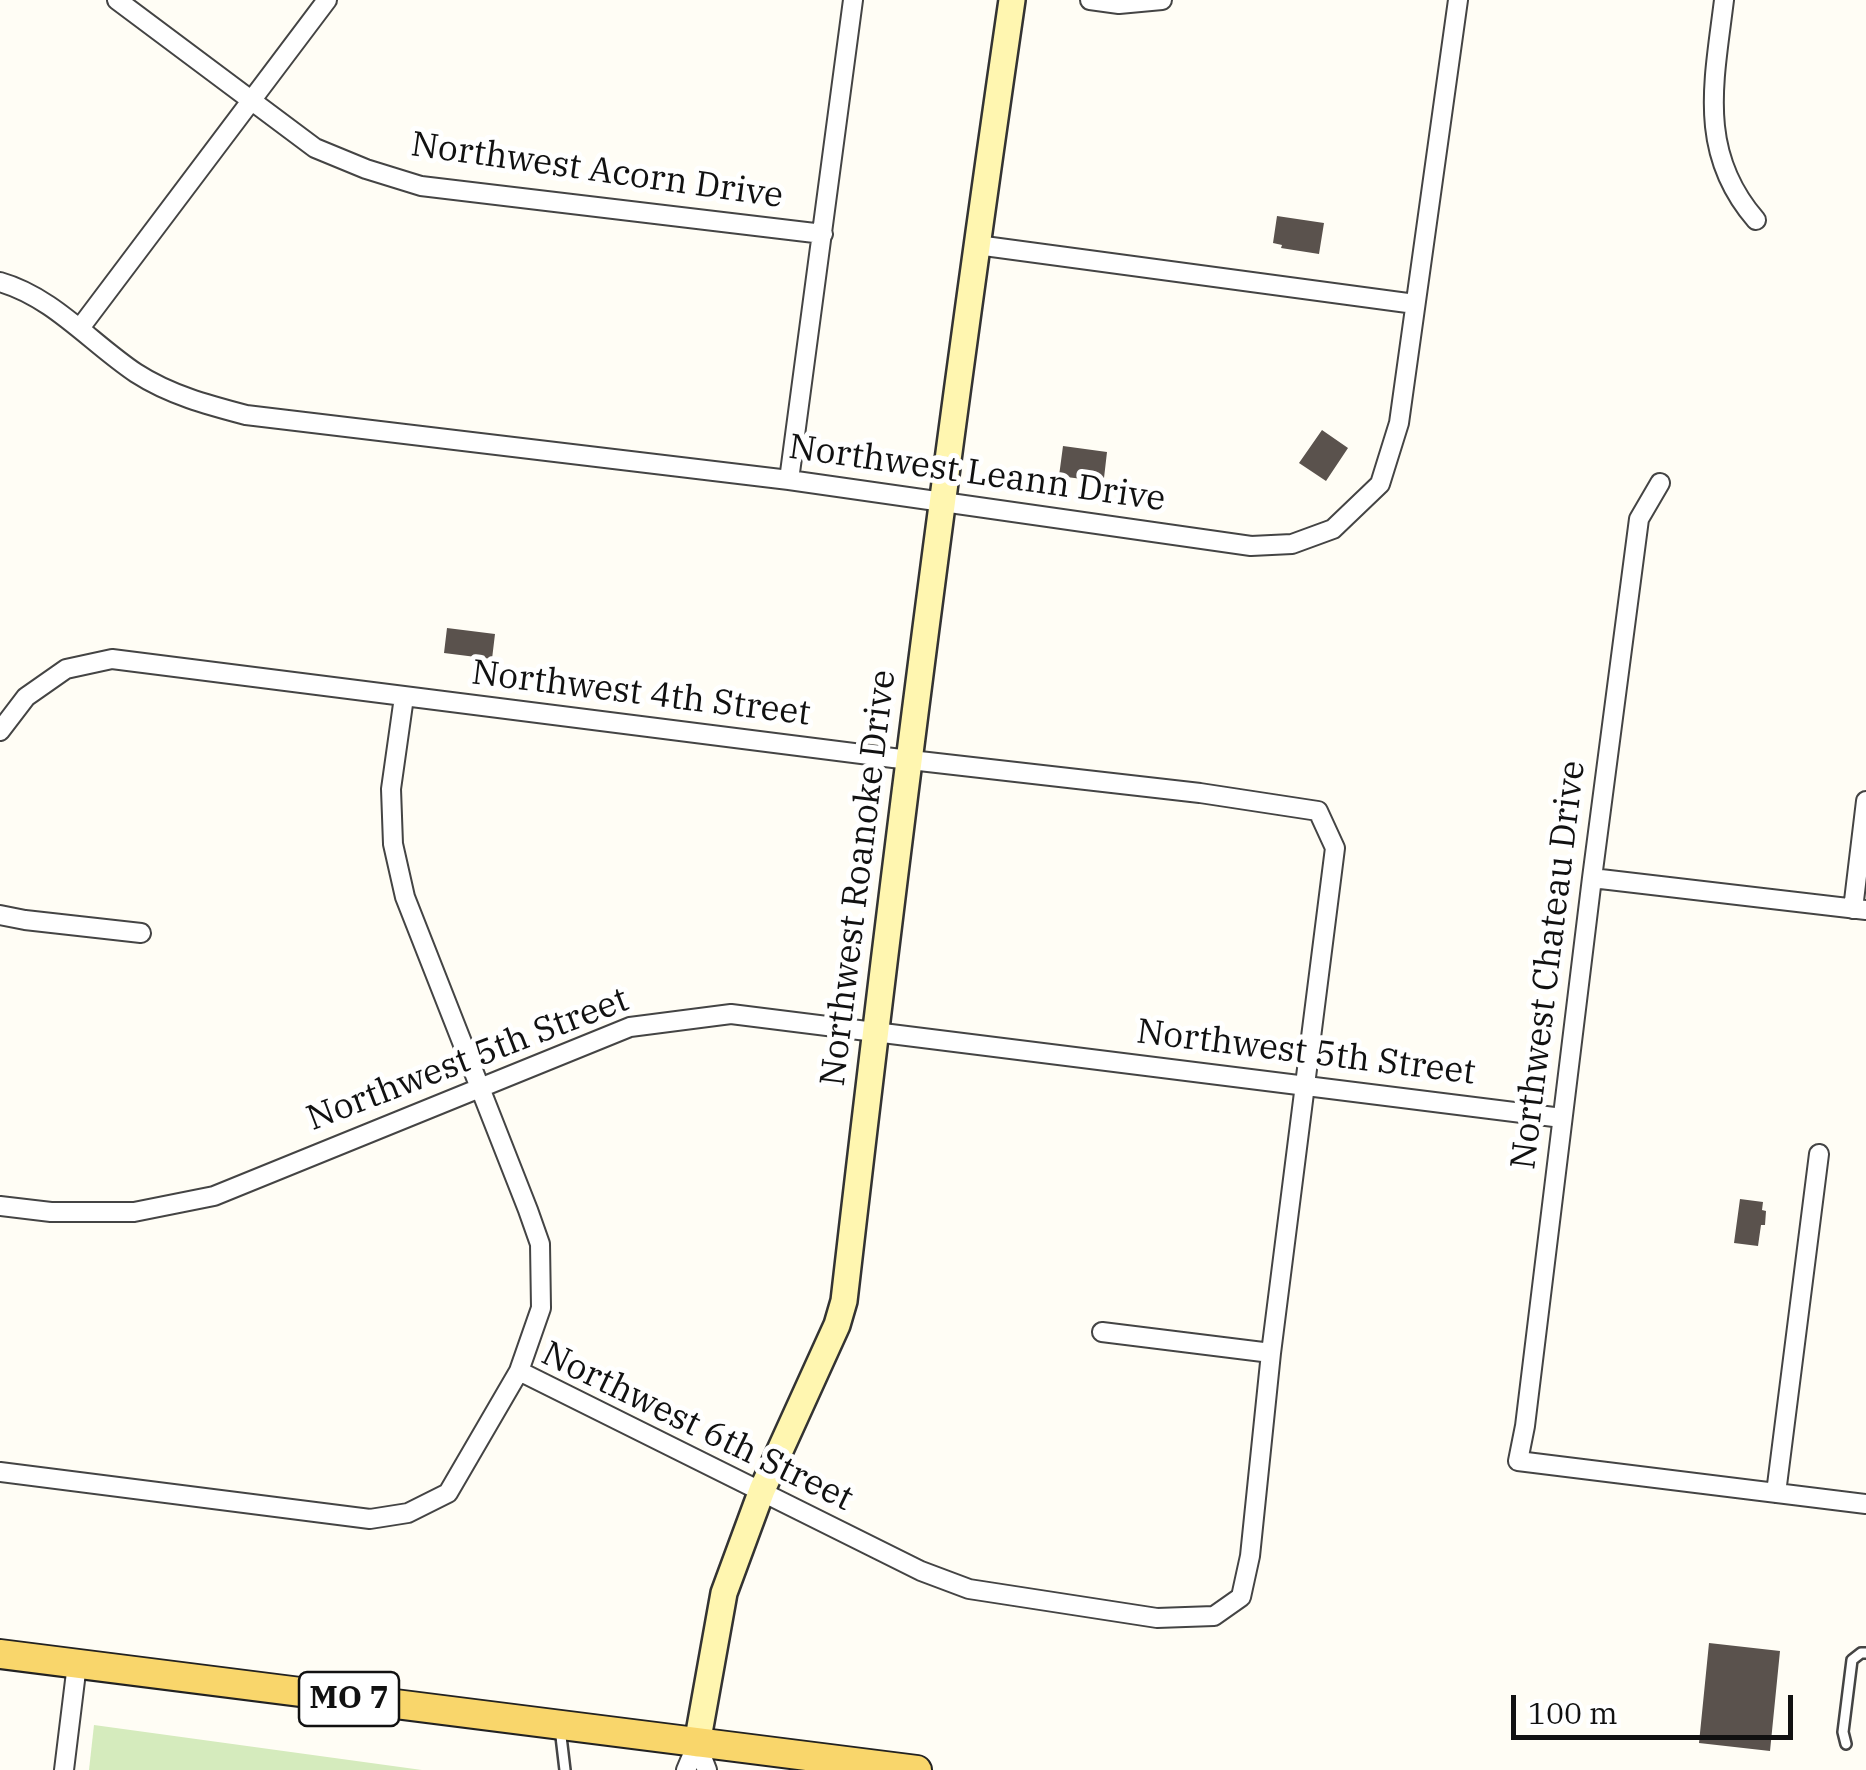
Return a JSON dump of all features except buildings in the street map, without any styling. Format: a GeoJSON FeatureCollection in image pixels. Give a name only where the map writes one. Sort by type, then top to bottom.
{"type":"FeatureCollection","features":[{"type":"Feature","properties":{"kind":"main road","name":"MO 7"},"geometry":{"type":"LineString","coordinates":[[0,1654],[560,1726],[702,1757],[917,1770]]}},
{"type":"Feature","properties":{"kind":"street","name":"Northwest Acorn Drive"},"geometry":{"type":"LineString","coordinates":[[117,0],[315,148],[366,169],[421,186],[823,234]]}},
{"type":"Feature","properties":{"kind":"street"},"geometry":{"type":"LineString","coordinates":[[80,328],[327,0]]}},
{"type":"Feature","properties":{"kind":"street"},"geometry":{"type":"LineString","coordinates":[[789,480],[853,0]]}},
{"type":"Feature","properties":{"kind":"street","name":"Northwest Roanoke Drive"},"geometry":{"type":"LineString","coordinates":[[702,1757],[724,1593],[762,1490],[837,1325],[844,1301],[908,760],[1012,0]]}},
{"type":"Feature","properties":{"kind":"street"},"geometry":{"type":"LineString","coordinates":[[1090,0],[1119,4],[1162,0]]}},
{"type":"Feature","properties":{"kind":"street","name":"Northwest Leann Drive"},"geometry":{"type":"LineString","coordinates":[[0,282],[20,288],[80,328],[138,374],[190,400],[246,415],[789,480],[1251,546],[1292,544],[1333,529],[1380,484],[1399,423],[1458,0]]}},
{"type":"Feature","properties":{"kind":"street"},"geometry":{"type":"LineString","coordinates":[[1724,0],[1713,88],[1714,131],[1730,186],[1756,220]]}},
{"type":"Feature","properties":{"kind":"street"},"geometry":{"type":"LineString","coordinates":[[976,245],[1415,304]]}},
{"type":"Feature","properties":{"kind":"street","name":"Northwest Chateau Drive"},"geometry":{"type":"LineString","coordinates":[[1660,483],[1639,519],[1518,1462],[1776,1493]]}},
{"type":"Feature","properties":{"kind":"street","name":"Northwest 4th Street"},"geometry":{"type":"LineString","coordinates":[[0,731],[26,697],[66,669],[112,659],[1200,793],[1318,811],[1335,848],[1304,1085]]}},
{"type":"Feature","properties":{"kind":"street"},"geometry":{"type":"LineString","coordinates":[[404,697],[390,789],[393,844],[405,897],[540,1244],[541,1308],[519,1370]]}},
{"type":"Feature","properties":{"kind":"street"},"geometry":{"type":"LineString","coordinates":[[1592,878],[1859,910],[1866,800]]}},
{"type":"Feature","properties":{"kind":"street"},"geometry":{"type":"LineString","coordinates":[[0,915],[141,932]]}},
{"type":"Feature","properties":{"kind":"street","name":"Northwest 5th Street"},"geometry":{"type":"LineString","coordinates":[[0,1206],[50,1212],[134,1212],[214,1196],[630,1026],[731,1014],[1562,1118]]}},
{"type":"Feature","properties":{"kind":"street"},"geometry":{"type":"LineString","coordinates":[[1102,1332],[1271,1353],[1304,1085]]}},
{"type":"Feature","properties":{"kind":"street"},"geometry":{"type":"LineString","coordinates":[[1819,1154],[1776,1493],[1866,1504]]}},
{"type":"Feature","properties":{"kind":"street","name":"Northwest 6th Street"},"geometry":{"type":"LineString","coordinates":[[0,1472],[370,1518],[408,1513],[448,1492],[519,1370],[921,1571],[970,1589],[1157,1618],[1214,1616],[1242,1596],[1250,1556],[1271,1353]]}},
{"type":"Feature","properties":{"kind":"street"},"geometry":{"type":"LineString","coordinates":[[64,1770],[77,1664]]}},
{"type":"Feature","properties":{"kind":"street"},"geometry":{"type":"LineString","coordinates":[[686,1770],[702,1757]]}},
{"type":"Feature","properties":{"kind":"lane"},"geometry":{"type":"LineString","coordinates":[[1846,1744],[1843,1732],[1852,1660],[1861,1652],[1866,1653]]}},
{"type":"Feature","properties":{"kind":"lane"},"geometry":{"type":"LineString","coordinates":[[560,1726],[564,1770]]}},
{"type":"Feature","properties":{"kind":"green space"},"geometry":{"type":"Polygon","coordinates":[[[94,1725],[422,1770],[89,1770],[94,1725]]]}}]}
